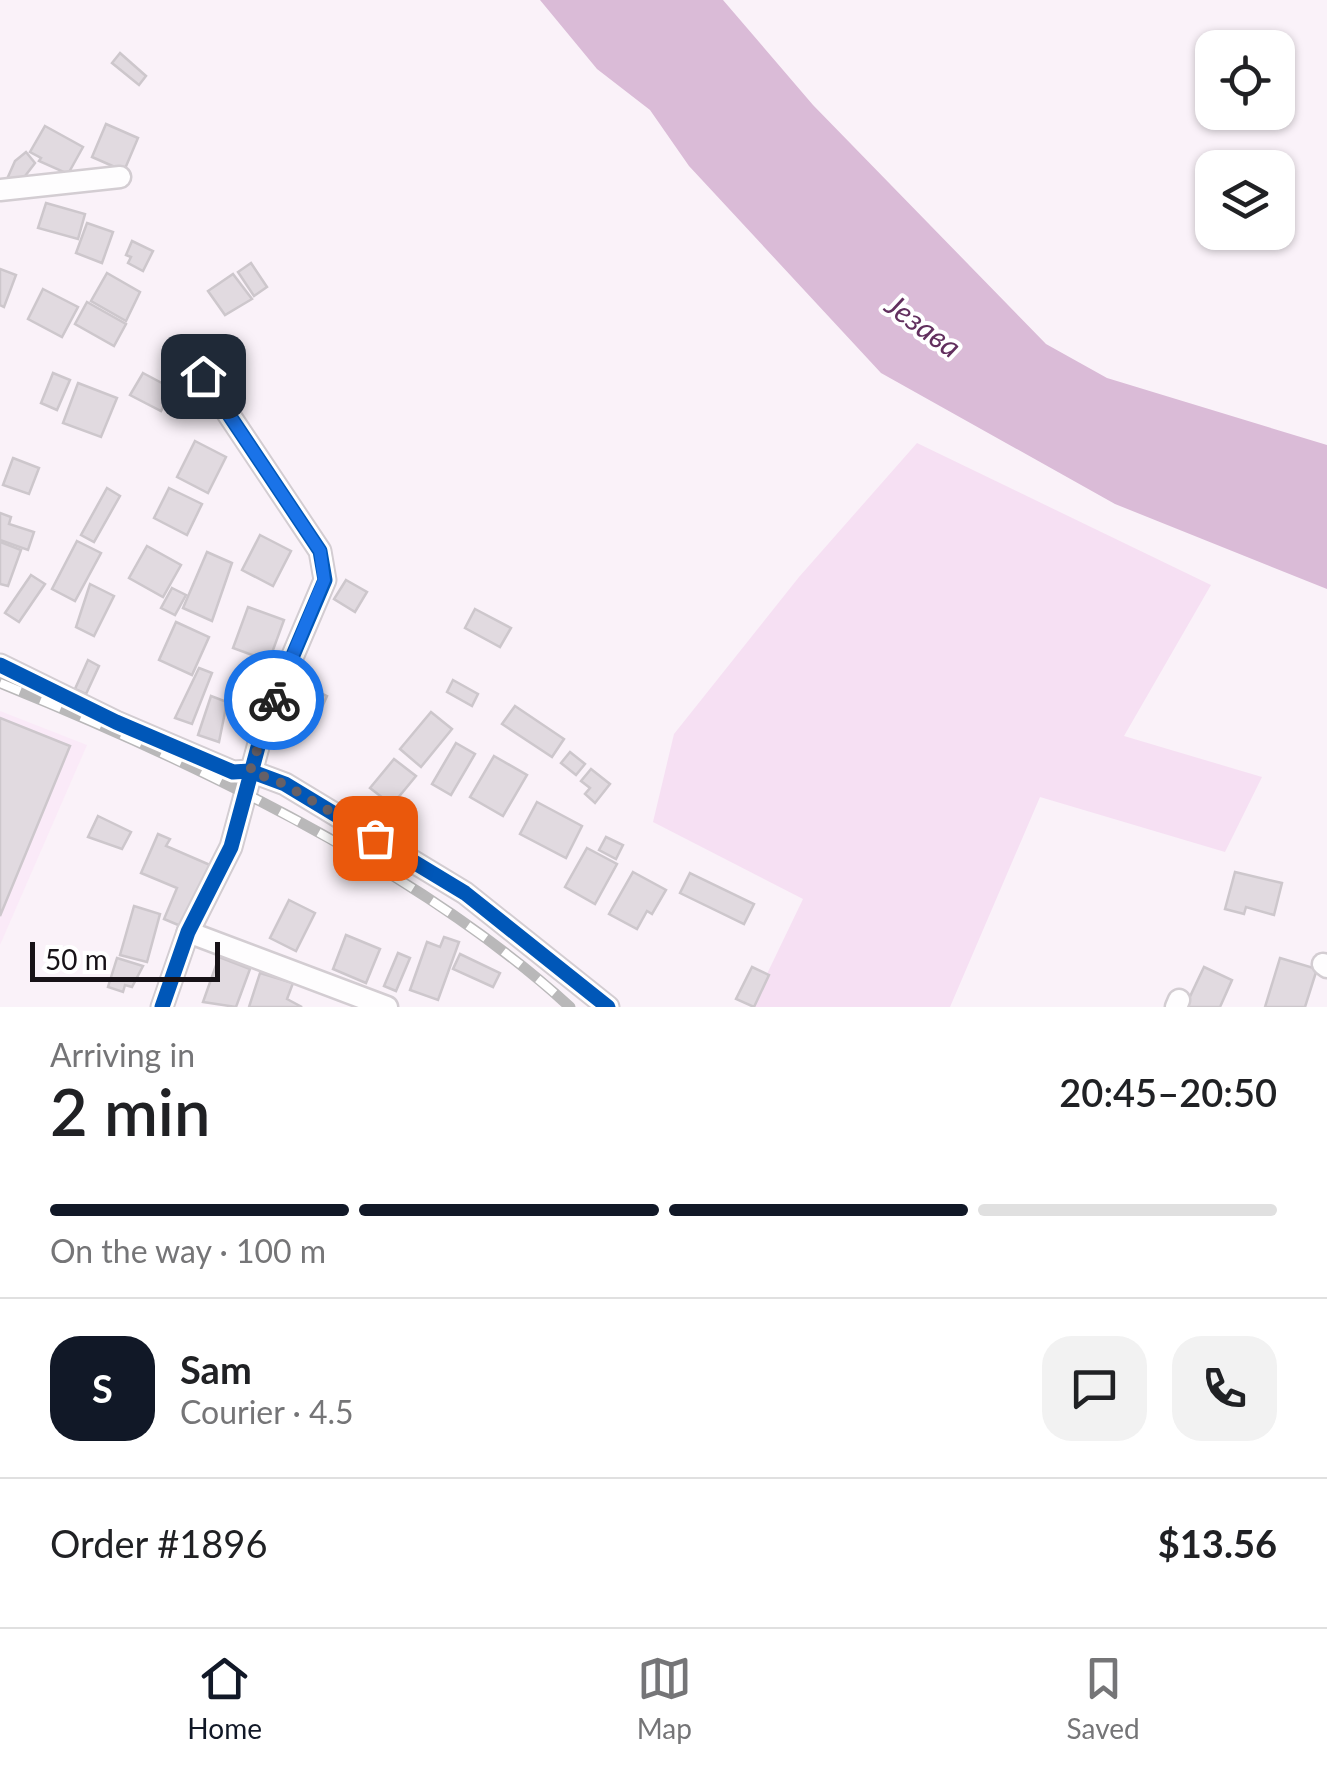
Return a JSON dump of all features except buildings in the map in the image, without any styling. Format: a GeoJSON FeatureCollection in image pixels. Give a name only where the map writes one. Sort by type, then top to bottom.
{"type":"FeatureCollection","features":[{"type":"Feature","properties":{"kind":"street"},"geometry":{"type":"LineString","coordinates":[[0,190],[120,177]]}},
{"type":"Feature","properties":{"kind":"street"},"geometry":{"type":"LineString","coordinates":[[162,1007],[188,932],[231,846],[264,721],[324,580],[326,566],[203,376]]}},
{"type":"Feature","properties":{"kind":"street"},"geometry":{"type":"LineString","coordinates":[[0,665],[132,729],[233,772],[250,771],[284,784],[465,892],[608,1007]]}},
{"type":"Feature","properties":{"kind":"street"},"geometry":{"type":"LineString","coordinates":[[188,932],[387,1007]]}},
{"type":"Feature","properties":{"kind":"shaded area"},"geometry":{"type":"Polygon","coordinates":[[[917,443],[1211,585],[1124,736],[1262,777],[1225,852],[1040,797],[950,1007],[751,1007],[803,899],[653,822],[674,734],[799,577],[917,443]]]}},
{"type":"Feature","properties":{"kind":"shaded area"},"geometry":{"type":"Polygon","coordinates":[[[0,711],[87,745],[0,945],[0,711]]]}},
{"type":"Feature","properties":{"kind":"water","name":"Језава"},"geometry":{"type":"Polygon","coordinates":[[[540,0],[723,0],[813,105],[1046,344],[1107,378],[1327,445],[1327,589],[1115,504],[881,373],[689,166],[650,110],[597,69],[540,0]]]}},
{"type":"Feature","properties":{"kind":"railway"},"geometry":{"type":"LineString","coordinates":[[0,683],[224,783],[374,864],[445,909],[570,1007]]}},
{"type":"Feature","properties":{"kind":"cycle path"},"geometry":{"type":"LineString","coordinates":[[162,1007],[188,932],[231,847],[265,721],[325,580],[320,551],[203,376]]}},
{"type":"Feature","properties":{"kind":"cycle path"},"geometry":{"type":"LineString","coordinates":[[0,665],[116,722],[233,772],[250,771],[285,784],[465,893],[608,1007]]}},
{"type":"Feature","properties":{"kind":"way so far"},"geometry":{"type":"LineString","coordinates":[[274,700],[250,771],[284,784],[375,838]]}},
{"type":"Feature","properties":{"kind":"route"},"geometry":{"type":"LineString","coordinates":[[203,376],[218,393],[326,566],[324,580],[274,700]]}}]}
